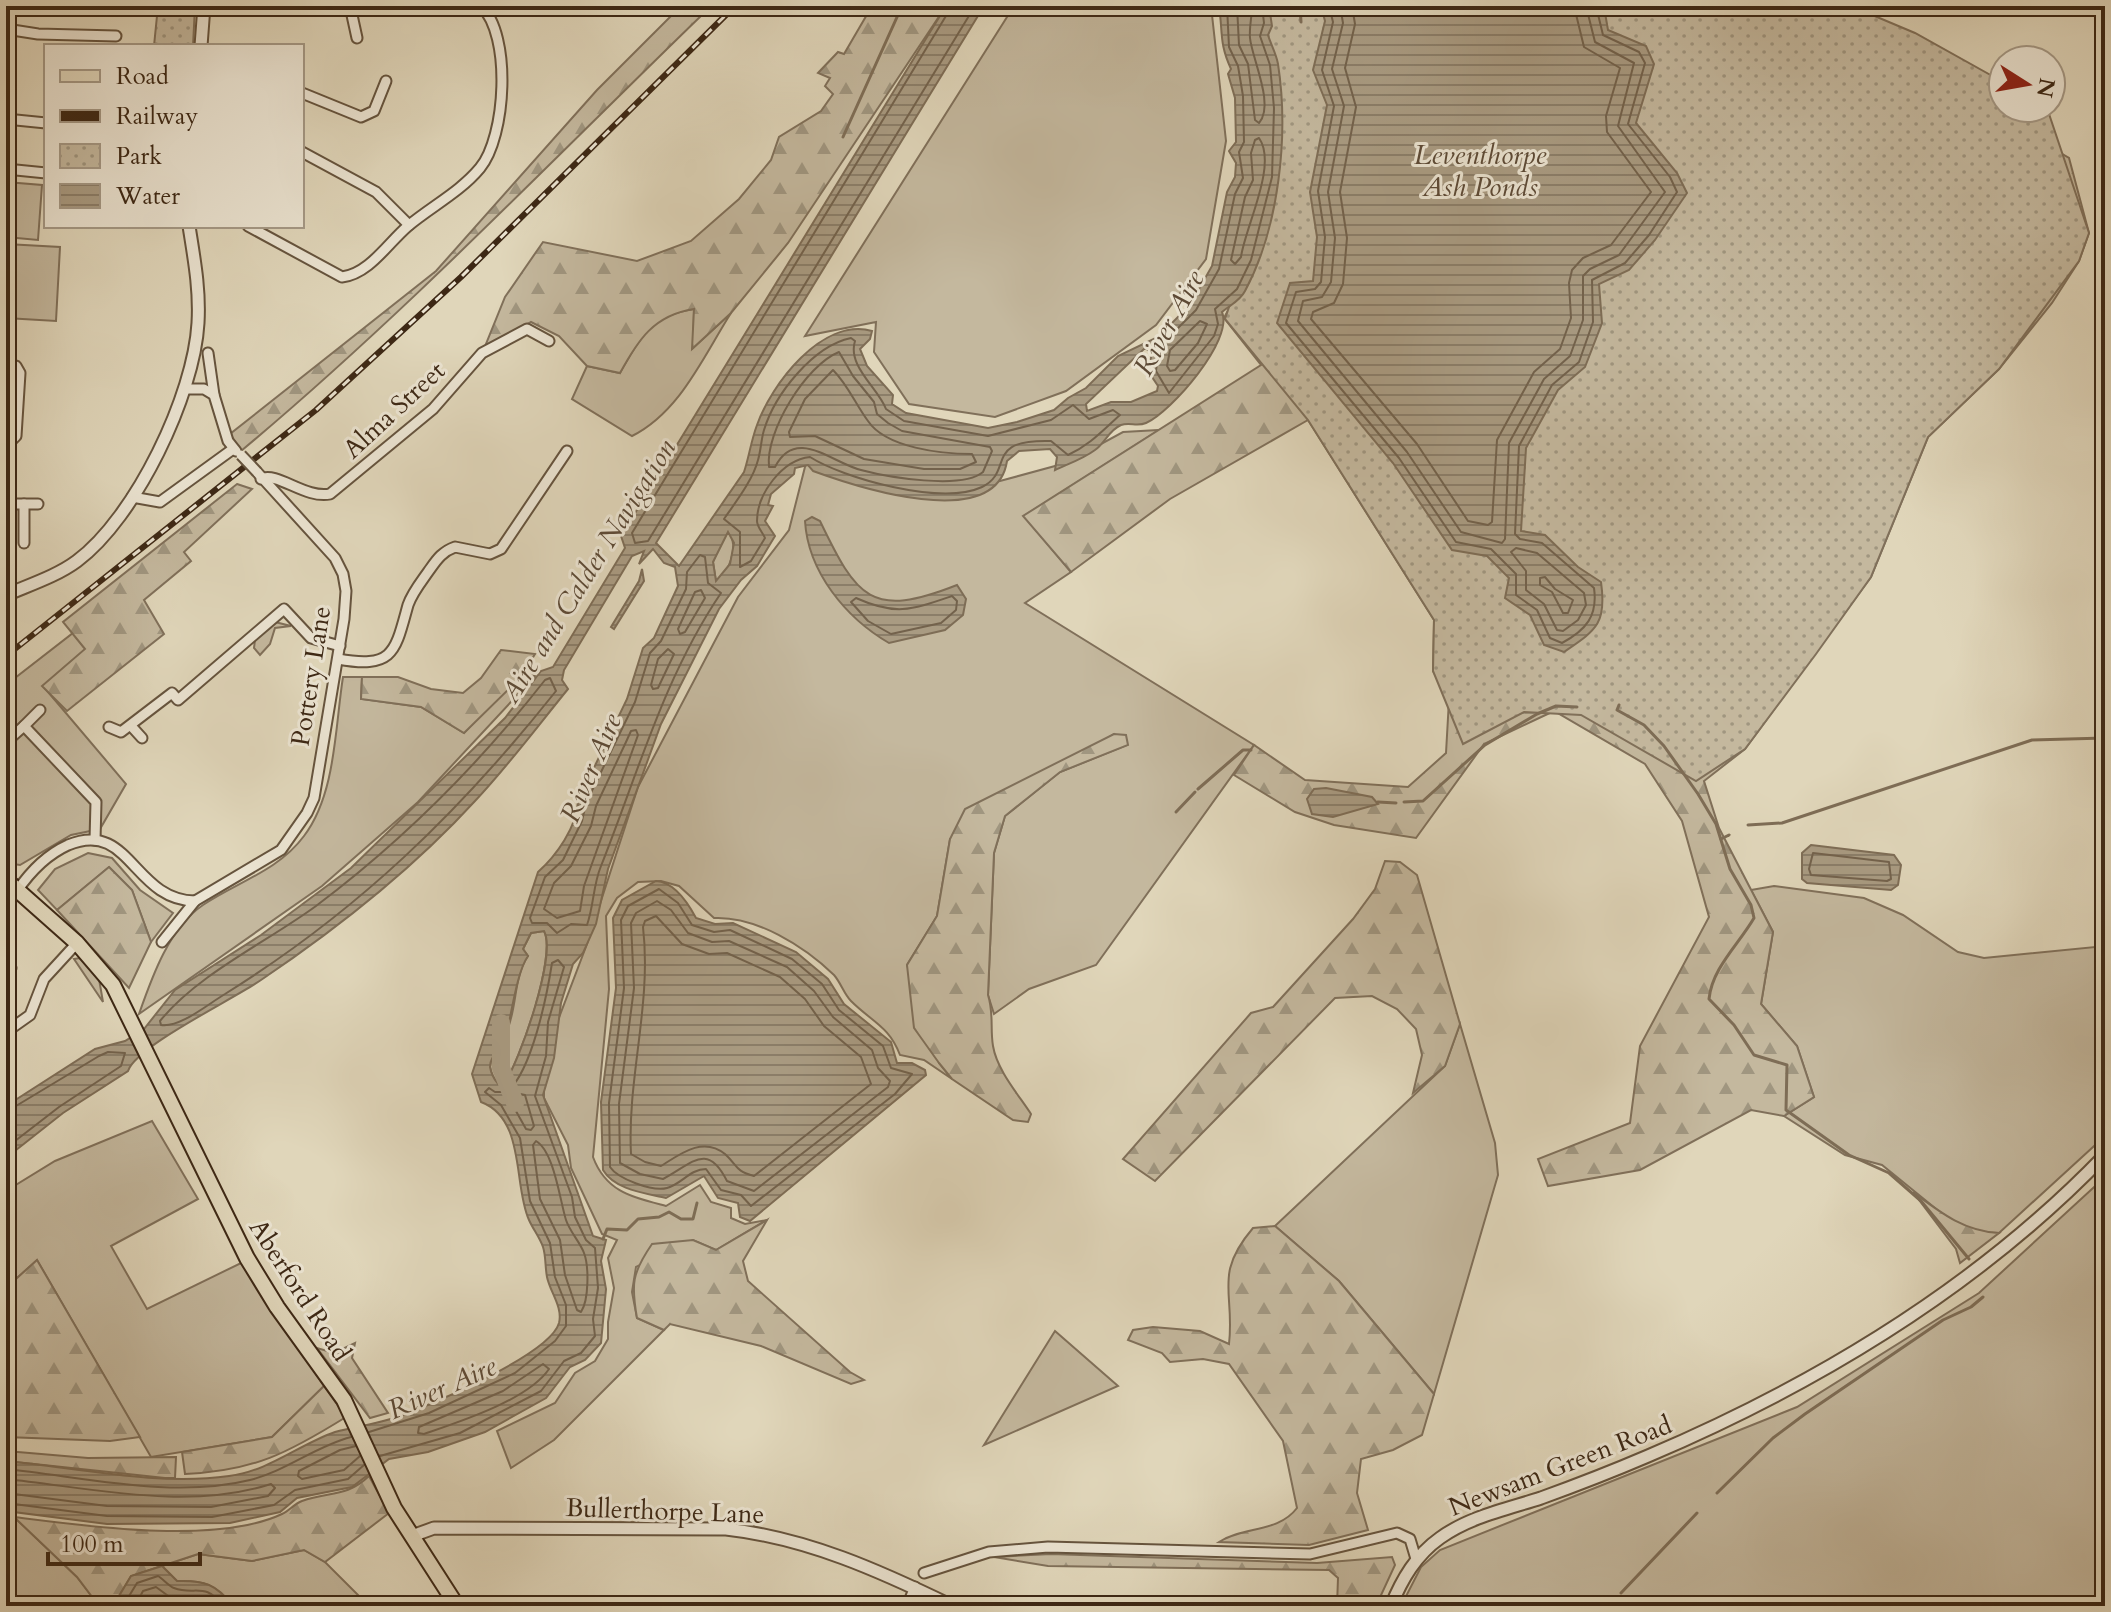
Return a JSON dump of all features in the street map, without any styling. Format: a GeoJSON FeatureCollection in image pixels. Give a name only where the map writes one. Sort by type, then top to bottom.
{"type":"FeatureCollection","features":[{"type":"Feature","properties":{"kind":"main road"},"geometry":{"type":"LineString","coordinates":[[12,886],[77,943]]}},
{"type":"Feature","properties":{"kind":"main road","name":"Aberford Road"},"geometry":{"type":"LineString","coordinates":[[77,943],[113,985],[247,1258],[277,1307],[344,1400],[377,1475],[457,1606]]}},
{"type":"Feature","properties":{"kind":"street"},"geometry":{"type":"LineString","coordinates":[[201,44],[204,6]]}},
{"type":"Feature","properties":{"kind":"street"},"geometry":{"type":"LineString","coordinates":[[350,6],[357,38]]}},
{"type":"Feature","properties":{"kind":"street"},"geometry":{"type":"LineString","coordinates":[[252,228],[342,277],[356,275],[409,225],[452,194],[480,168],[493,148],[502,59],[498,30],[481,6]]}},
{"type":"Feature","properties":{"kind":"street"},"geometry":{"type":"LineString","coordinates":[[6,29],[116,36]]}},
{"type":"Feature","properties":{"kind":"street"},"geometry":{"type":"LineString","coordinates":[[304,94],[356,117],[366,117],[374,111],[386,81]]}},
{"type":"Feature","properties":{"kind":"street"},"geometry":{"type":"LineString","coordinates":[[6,119],[44,123]]}},
{"type":"Feature","properties":{"kind":"street"},"geometry":{"type":"LineString","coordinates":[[304,153],[376,192],[409,225]]}},
{"type":"Feature","properties":{"kind":"street"},"geometry":{"type":"LineString","coordinates":[[6,169],[44,173]]}},
{"type":"Feature","properties":{"kind":"street"},"geometry":{"type":"LineString","coordinates":[[6,595],[78,560],[114,528],[162,443],[194,360],[199,294],[189,228]]}},
{"type":"Feature","properties":{"kind":"street","name":"Alma Street"},"geometry":{"type":"LineString","coordinates":[[259,475],[310,495],[330,494],[433,409],[482,353],[527,329],[549,341]]}},
{"type":"Feature","properties":{"kind":"street"},"geometry":{"type":"LineString","coordinates":[[132,497],[160,502],[234,448],[214,395],[208,353]]}},
{"type":"Feature","properties":{"kind":"street"},"geometry":{"type":"LineString","coordinates":[[6,365],[16,366],[20,373],[16,436],[6,446]]}},
{"type":"Feature","properties":{"kind":"street"},"geometry":{"type":"LineString","coordinates":[[185,389],[204,389],[214,395]]}},
{"type":"Feature","properties":{"kind":"street","name":"Pottery Lane"},"geometry":{"type":"LineString","coordinates":[[162,942],[195,901],[271,857],[298,829],[314,798],[340,646],[346,591],[343,574],[335,558],[234,448]]}},
{"type":"Feature","properties":{"kind":"street"},"geometry":{"type":"LineString","coordinates":[[338,659],[375,663],[389,656],[404,628],[409,602],[439,556],[455,547],[490,554],[501,549],[567,451]]}},
{"type":"Feature","properties":{"kind":"street"},"geometry":{"type":"LineString","coordinates":[[6,504],[38,504]]}},
{"type":"Feature","properties":{"kind":"street"},"geometry":{"type":"LineString","coordinates":[[24,504],[24,543]]}},
{"type":"Feature","properties":{"kind":"street"},"geometry":{"type":"LineString","coordinates":[[109,727],[121,732],[132,727],[172,693],[178,700],[284,609],[311,638],[340,646]]}},
{"type":"Feature","properties":{"kind":"street"},"geometry":{"type":"LineString","coordinates":[[6,742],[40,710]]}},
{"type":"Feature","properties":{"kind":"street"},"geometry":{"type":"LineString","coordinates":[[24,726],[96,802],[95,840]]}},
{"type":"Feature","properties":{"kind":"street"},"geometry":{"type":"LineString","coordinates":[[132,727],[142,738]]}},
{"type":"Feature","properties":{"kind":"street"},"geometry":{"type":"LineString","coordinates":[[12,886],[56,851],[80,841],[95,840],[115,847],[166,896],[195,901]]}},
{"type":"Feature","properties":{"kind":"street"},"geometry":{"type":"LineString","coordinates":[[6,1032],[30,1015],[44,979],[77,943]]}},
{"type":"Feature","properties":{"kind":"street","name":"Newsam Green Road"},"geometry":{"type":"LineString","coordinates":[[1416,1559],[1439,1538],[1467,1522],[1627,1465],[1720,1426],[1822,1372],[1928,1306],[1971,1274],[2072,1189],[2105,1155]]}},
{"type":"Feature","properties":{"kind":"street","name":"Bullerthorpe Lane"},"geometry":{"type":"LineString","coordinates":[[412,1536],[434,1528],[726,1529],[793,1540],[915,1587],[952,1606]]}},
{"type":"Feature","properties":{"kind":"street"},"geometry":{"type":"LineString","coordinates":[[924,1573],[989,1552],[1048,1547],[1310,1554],[1397,1533],[1410,1539],[1416,1559],[1391,1606]]}},
{"type":"Feature","properties":{"kind":"street"},"geometry":{"type":"LineString","coordinates":[[907,1606],[915,1587]]}},
{"type":"Feature","properties":{"kind":"green space"},"geometry":{"type":"Polygon","coordinates":[[[158,6],[195,6],[193,44],[154,44],[158,6]]]}},
{"type":"Feature","properties":{"kind":"green space"},"geometry":{"type":"Polygon","coordinates":[[[681,6],[710,6],[419,291],[241,451],[230,434],[436,271],[597,90],[681,6]]]}},
{"type":"Feature","properties":{"kind":"green space"},"geometry":{"type":"Polygon","coordinates":[[[872,6],[946,6],[788,243],[731,313],[692,349],[694,309],[658,323],[641,340],[620,373],[587,366],[559,336],[531,322],[494,345],[486,344],[505,297],[543,242],[637,261],[691,241],[739,199],[771,160],[779,137],[821,111],[833,94],[825,86],[830,78],[818,73],[838,52],[844,54],[872,6]]]}},
{"type":"Feature","properties":{"kind":"green space"},"geometry":{"type":"Polygon","coordinates":[[[1014,6],[1211,6],[1226,141],[1206,259],[1156,325],[1066,391],[995,417],[909,404],[874,352],[876,322],[805,336],[1014,6]]]}},
{"type":"Feature","properties":{"kind":"green space"},"geometry":{"type":"Polygon","coordinates":[[[1262,6],[1851,6],[1915,33],[1987,73],[1987,124],[2052,124],[2089,233],[2079,261],[1999,369],[1928,437],[1871,577],[1816,654],[1745,749],[1696,781],[1581,715],[1524,712],[1463,744],[1433,671],[1434,620],[1308,420],[1225,319],[1272,179],[1262,6]]]}},
{"type":"Feature","properties":{"kind":"green space"},"geometry":{"type":"Polygon","coordinates":[[[2038,140],[2069,158],[2089,233],[2079,261],[2052,303],[1999,369],[1928,437],[1871,577],[1745,749],[1704,781],[1719,828],[1773,932],[1761,1004],[1797,1046],[1814,1097],[1784,1116],[1751,1110],[1640,1170],[1548,1186],[1538,1159],[1630,1123],[1640,1046],[1709,917],[1682,821],[1645,764],[1554,711],[1484,744],[1416,838],[1334,825],[1295,812],[1234,775],[1254,745],[1305,780],[1408,787],[1446,753],[1449,700],[1433,671],[1434,620],[1308,420],[1170,499],[1071,572],[1023,516],[1261,365],[1224,318],[1262,247],[2038,140]]]}},
{"type":"Feature","properties":{"kind":"green space"},"geometry":{"type":"Polygon","coordinates":[[[6,182],[42,185],[38,240],[6,237],[6,182]]]}},
{"type":"Feature","properties":{"kind":"green space"},"geometry":{"type":"Polygon","coordinates":[[[6,244],[60,247],[56,321],[6,318],[6,244]]]}},
{"type":"Feature","properties":{"kind":"green space"},"geometry":{"type":"Polygon","coordinates":[[[694,309],[693,348],[731,313],[689,382],[649,426],[632,436],[572,399],[587,366],[620,373],[648,330],[667,317],[694,309]]]}},
{"type":"Feature","properties":{"kind":"green space"},"geometry":{"type":"Polygon","coordinates":[[[6,369],[12,369],[16,375],[12,437],[6,443],[6,369]]]}},
{"type":"Feature","properties":{"kind":"green space"},"geometry":{"type":"Polygon","coordinates":[[[1159,430],[1024,516],[1071,572],[1025,603],[1254,745],[1096,965],[1029,989],[994,1014],[988,995],[994,853],[1005,816],[1060,772],[1127,745],[1114,734],[950,839],[937,916],[907,965],[939,1063],[952,1079],[924,1060],[900,1055],[891,1037],[851,1001],[834,975],[778,935],[746,922],[714,918],[679,886],[661,881],[638,882],[617,898],[606,916],[609,989],[593,1157],[598,1169],[613,1186],[642,1199],[666,1206],[700,1185],[711,1202],[731,1208],[731,1218],[745,1224],[767,1220],[716,1250],[693,1240],[636,1267],[632,1292],[637,1318],[664,1330],[554,1440],[511,1468],[497,1431],[555,1403],[575,1373],[595,1361],[608,1339],[614,1288],[608,1258],[617,1240],[602,1234],[571,1168],[568,1145],[544,1098],[544,1057],[587,944],[638,787],[738,597],[789,530],[807,459],[946,486],[1000,481],[1066,463],[1123,432],[1159,430]]]}},
{"type":"Feature","properties":{"kind":"green space"},"geometry":{"type":"Polygon","coordinates":[[[237,484],[252,489],[184,552],[191,561],[144,600],[164,634],[67,711],[42,686],[85,649],[63,622],[237,484]]]}},
{"type":"Feature","properties":{"kind":"green space"},"geometry":{"type":"Polygon","coordinates":[[[730,533],[733,545],[731,559],[716,582],[713,562],[724,534],[730,533]]]}},
{"type":"Feature","properties":{"kind":"green space"},"geometry":{"type":"Polygon","coordinates":[[[275,622],[291,626],[275,628],[270,644],[260,655],[254,648],[255,640],[275,622]]]}},
{"type":"Feature","properties":{"kind":"green space"},"geometry":{"type":"Polygon","coordinates":[[[73,633],[86,649],[43,686],[126,784],[100,829],[71,835],[20,865],[6,863],[6,685],[73,633]]]}},
{"type":"Feature","properties":{"kind":"green space"},"geometry":{"type":"Polygon","coordinates":[[[501,650],[535,654],[520,678],[464,733],[421,707],[361,699],[362,677],[398,677],[431,689],[463,693],[481,678],[501,650]]]}},
{"type":"Feature","properties":{"kind":"green space"},"geometry":{"type":"Polygon","coordinates":[[[526,668],[535,676],[418,802],[322,886],[139,1014],[163,954],[180,927],[203,905],[282,858],[294,848],[315,819],[332,760],[343,677],[362,677],[361,699],[421,707],[464,733],[526,668]]]}},
{"type":"Feature","properties":{"kind":"green space"},"geometry":{"type":"Polygon","coordinates":[[[1114,734],[1126,735],[1128,745],[1060,772],[1005,816],[994,853],[988,995],[993,1046],[1003,1073],[1031,1114],[1028,1122],[1013,1120],[952,1079],[914,1028],[907,965],[937,916],[950,839],[965,809],[1114,734]]]}},
{"type":"Feature","properties":{"kind":"green space"},"geometry":{"type":"Polygon","coordinates":[[[88,853],[112,858],[140,890],[173,913],[151,942],[132,890],[109,867],[57,910],[38,890],[55,869],[88,853]]]}},
{"type":"Feature","properties":{"kind":"green space"},"geometry":{"type":"Polygon","coordinates":[[[1385,861],[1400,862],[1417,875],[1460,1024],[1445,1066],[1413,1093],[1422,1055],[1416,1029],[1397,1009],[1372,996],[1335,998],[1155,1181],[1123,1159],[1251,1013],[1273,1007],[1353,919],[1375,889],[1385,861]]]}},
{"type":"Feature","properties":{"kind":"green space"},"geometry":{"type":"Polygon","coordinates":[[[109,867],[132,890],[151,942],[129,988],[57,910],[109,867]]]}},
{"type":"Feature","properties":{"kind":"green space"},"geometry":{"type":"Polygon","coordinates":[[[1774,886],[1864,898],[1903,915],[1958,952],[1984,958],[2105,946],[2105,1136],[1999,1233],[1975,1232],[1946,1217],[1882,1165],[1845,1155],[1784,1116],[1814,1097],[1797,1046],[1761,1004],[1773,932],[1751,890],[1774,886]]]}},
{"type":"Feature","properties":{"kind":"green space"},"geometry":{"type":"Polygon","coordinates":[[[544,931],[547,943],[545,961],[535,1008],[511,1072],[504,1084],[498,1084],[490,1067],[511,1019],[520,972],[528,956],[523,949],[531,933],[544,931]]]}},
{"type":"Feature","properties":{"kind":"green space"},"geometry":{"type":"Polygon","coordinates":[[[80,958],[99,979],[103,1002],[74,959],[80,958]]]}},
{"type":"Feature","properties":{"kind":"green space"},"geometry":{"type":"Polygon","coordinates":[[[1460,1024],[1495,1143],[1498,1175],[1434,1394],[1339,1281],[1275,1226],[1445,1066],[1460,1024]]]}},
{"type":"Feature","properties":{"kind":"green space"},"geometry":{"type":"Polygon","coordinates":[[[152,1121],[198,1199],[111,1246],[147,1309],[241,1263],[324,1386],[272,1437],[151,1457],[37,1260],[6,1288],[6,1191],[55,1161],[152,1121]]]}},
{"type":"Feature","properties":{"kind":"green space"},"geometry":{"type":"Polygon","coordinates":[[[2105,1177],[2105,1606],[1401,1606],[1421,1567],[1440,1550],[1797,1407],[1979,1293],[2105,1177]]]}},
{"type":"Feature","properties":{"kind":"green space"},"geometry":{"type":"Polygon","coordinates":[[[1913,1192],[1964,1225],[1999,1233],[1960,1263],[1956,1249],[1913,1192]]]}},
{"type":"Feature","properties":{"kind":"green space"},"geometry":{"type":"Polygon","coordinates":[[[767,1220],[743,1261],[748,1281],[850,1372],[864,1380],[851,1384],[761,1346],[670,1324],[664,1330],[637,1318],[635,1279],[640,1263],[652,1244],[693,1240],[716,1250],[767,1220]]]}},
{"type":"Feature","properties":{"kind":"green space"},"geometry":{"type":"Polygon","coordinates":[[[1275,1226],[1339,1281],[1434,1394],[1422,1435],[1393,1450],[1361,1459],[1357,1493],[1368,1530],[1309,1545],[1219,1542],[1239,1533],[1271,1526],[1297,1508],[1283,1441],[1229,1364],[1203,1359],[1170,1362],[1162,1353],[1128,1340],[1133,1330],[1153,1327],[1200,1331],[1229,1344],[1228,1284],[1233,1259],[1253,1228],[1275,1226]]]}},
{"type":"Feature","properties":{"kind":"green space"},"geometry":{"type":"Polygon","coordinates":[[[37,1260],[140,1437],[110,1441],[6,1437],[6,1288],[37,1260]]]}},
{"type":"Feature","properties":{"kind":"green space"},"geometry":{"type":"Polygon","coordinates":[[[1055,1331],[1118,1386],[984,1445],[1055,1331]]]}},
{"type":"Feature","properties":{"kind":"green space"},"geometry":{"type":"Polygon","coordinates":[[[355,1343],[352,1358],[388,1413],[370,1418],[317,1348],[334,1353],[355,1343]]]}},
{"type":"Feature","properties":{"kind":"green space"},"geometry":{"type":"Polygon","coordinates":[[[324,1386],[346,1417],[270,1458],[231,1469],[185,1474],[182,1452],[272,1437],[324,1386]]]}},
{"type":"Feature","properties":{"kind":"green space"},"geometry":{"type":"Polygon","coordinates":[[[6,1451],[88,1458],[176,1457],[175,1478],[6,1461],[6,1451]]]}},
{"type":"Feature","properties":{"kind":"green space"},"geometry":{"type":"Polygon","coordinates":[[[369,1476],[389,1513],[325,1562],[304,1550],[252,1561],[198,1554],[131,1576],[113,1606],[99,1606],[77,1577],[14,1517],[113,1528],[222,1529],[282,1514],[302,1501],[353,1488],[369,1476]]]}},
{"type":"Feature","properties":{"kind":"green space"},"geometry":{"type":"Polygon","coordinates":[[[6,1514],[14,1517],[77,1577],[99,1606],[6,1606],[6,1514]]]}},
{"type":"Feature","properties":{"kind":"green space"},"geometry":{"type":"Polygon","coordinates":[[[304,1550],[325,1562],[369,1606],[233,1606],[215,1588],[194,1581],[177,1581],[162,1566],[198,1554],[252,1561],[304,1550]]]}},
{"type":"Feature","properties":{"kind":"green space"},"geometry":{"type":"Polygon","coordinates":[[[1051,1554],[1317,1563],[1392,1557],[1395,1565],[1376,1606],[1337,1606],[1338,1578],[1329,1570],[1048,1566],[994,1557],[1051,1554]]]}},
{"type":"Feature","properties":{"kind":"water"},"geometry":{"type":"Polygon","coordinates":[[[946,6],[984,6],[656,543],[679,566],[744,472],[757,425],[774,391],[801,358],[835,334],[853,329],[872,331],[870,339],[860,349],[867,366],[893,395],[892,404],[906,413],[988,428],[1054,410],[1086,388],[1118,356],[1158,337],[1190,305],[1212,266],[1227,192],[1235,177],[1236,163],[1229,151],[1236,142],[1235,98],[1228,74],[1231,69],[1223,45],[1219,6],[1269,6],[1272,26],[1268,35],[1278,64],[1282,121],[1278,180],[1266,239],[1245,291],[1222,312],[1219,340],[1210,357],[1170,405],[1146,423],[1117,427],[1095,450],[1055,470],[1057,457],[1050,449],[1019,451],[1007,461],[997,483],[978,495],[952,500],[890,494],[813,471],[808,465],[795,468],[794,474],[771,494],[768,505],[773,506],[765,521],[775,536],[757,566],[741,580],[719,609],[661,724],[608,869],[596,924],[583,953],[573,964],[561,1003],[554,1058],[543,1095],[593,1236],[606,1240],[601,1261],[606,1289],[601,1343],[585,1360],[570,1367],[546,1398],[485,1432],[428,1452],[389,1459],[352,1487],[297,1498],[280,1512],[230,1523],[107,1524],[6,1511],[6,1461],[174,1479],[244,1473],[335,1432],[387,1420],[454,1394],[533,1350],[550,1336],[559,1323],[559,1311],[547,1277],[543,1247],[524,1206],[512,1138],[495,1111],[481,1102],[472,1074],[538,872],[552,858],[570,831],[578,801],[627,699],[643,648],[654,638],[678,586],[675,567],[664,563],[653,549],[639,564],[644,551],[632,556],[564,670],[562,680],[568,689],[487,788],[400,874],[318,940],[261,980],[166,1036],[148,1049],[128,1071],[63,1113],[6,1158],[6,1106],[95,1049],[125,1041],[144,1029],[175,990],[261,935],[351,868],[505,718],[541,671],[553,667],[625,548],[621,536],[946,6]],[[1145,348],[1086,404],[1087,411],[1111,402],[1131,402],[1157,391],[1158,386],[1148,371],[1152,353],[1145,348]],[[728,532],[713,562],[716,581],[730,564],[734,543],[728,532]],[[544,931],[531,933],[523,949],[528,956],[517,985],[505,1040],[490,1067],[498,1084],[504,1084],[519,1054],[541,983],[547,943],[544,931]]]}},
{"type":"Feature","properties":{"kind":"water","name":"Leventhorpe Ash Ponds"},"geometry":{"type":"Polygon","coordinates":[[[1321,6],[1604,7],[1608,30],[1646,46],[1654,64],[1636,123],[1677,173],[1687,193],[1655,240],[1629,270],[1599,284],[1602,323],[1585,367],[1558,390],[1526,448],[1521,531],[1545,535],[1578,567],[1601,582],[1602,608],[1597,624],[1564,652],[1544,645],[1530,615],[1505,598],[1509,578],[1487,556],[1452,550],[1393,463],[1277,323],[1290,283],[1313,281],[1317,237],[1310,192],[1327,105],[1313,70],[1325,21],[1321,6]]]}},
{"type":"Feature","properties":{"kind":"water"},"geometry":{"type":"Polygon","coordinates":[[[812,517],[820,521],[845,568],[870,595],[886,600],[905,600],[957,585],[966,599],[963,615],[945,630],[889,643],[873,633],[832,592],[813,558],[805,521],[812,517]]]}},
{"type":"Feature","properties":{"kind":"water"},"geometry":{"type":"Polygon","coordinates":[[[642,569],[644,581],[614,629],[611,627],[639,581],[642,569]]]}},
{"type":"Feature","properties":{"kind":"water"},"geometry":{"type":"Polygon","coordinates":[[[1326,788],[1372,797],[1378,804],[1333,817],[1312,814],[1307,799],[1314,789],[1326,788]]]}},
{"type":"Feature","properties":{"kind":"water"},"geometry":{"type":"Polygon","coordinates":[[[1811,845],[1894,855],[1901,865],[1898,885],[1891,890],[1807,883],[1802,879],[1802,853],[1811,845]]]}},
{"type":"Feature","properties":{"kind":"water"},"geometry":{"type":"Polygon","coordinates":[[[656,881],[674,889],[696,918],[715,924],[733,923],[796,952],[828,979],[844,1004],[891,1042],[897,1063],[912,1063],[925,1070],[926,1075],[750,1221],[740,1217],[738,1203],[718,1198],[704,1176],[666,1198],[623,1186],[603,1170],[601,1102],[616,988],[613,918],[622,900],[656,881]]]}},
{"type":"Feature","properties":{"kind":"water"},"geometry":{"type":"Polygon","coordinates":[[[162,1566],[177,1581],[194,1581],[215,1588],[232,1606],[113,1606],[131,1576],[162,1566]]]}},
{"type":"Feature","properties":{"kind":"waterway"},"geometry":{"type":"LineString","coordinates":[[843,137],[902,6]]}},
{"type":"Feature","properties":{"kind":"waterway"},"geometry":{"type":"LineString","coordinates":[[1300,6],[1301,22]]}},
{"type":"Feature","properties":{"kind":"waterway"},"geometry":{"type":"LineString","coordinates":[[1619,705],[1617,710],[1644,725],[1664,746],[1698,794],[1716,824],[1730,869],[1751,905],[1754,918],[1715,977],[1709,999],[1734,1025],[1754,1055],[1787,1065],[1786,1110],[1849,1155],[1889,1173],[1921,1201],[1969,1259]]}},
{"type":"Feature","properties":{"kind":"waterway"},"geometry":{"type":"LineString","coordinates":[[1404,802],[1423,801],[1485,745],[1537,714],[1556,706],[1577,707]]}},
{"type":"Feature","properties":{"kind":"waterway"},"geometry":{"type":"LineString","coordinates":[[1748,825],[1782,823],[2032,740],[2105,738]]}},
{"type":"Feature","properties":{"kind":"waterway"},"geometry":{"type":"LineString","coordinates":[[1198,789],[1243,750],[1251,750]]}},
{"type":"Feature","properties":{"kind":"waterway"},"geometry":{"type":"LineString","coordinates":[[1176,812],[1195,792]]}},
{"type":"Feature","properties":{"kind":"waterway"},"geometry":{"type":"LineString","coordinates":[[1378,802],[1396,803]]}},
{"type":"Feature","properties":{"kind":"waterway"},"geometry":{"type":"LineString","coordinates":[[1721,839],[1729,835]]}},
{"type":"Feature","properties":{"kind":"waterway","name":"River Aire"},"geometry":{"type":"LineString","coordinates":[[501,1023],[501,1068],[515,1103]]}},
{"type":"Feature","properties":{"kind":"waterway"},"geometry":{"type":"LineString","coordinates":[[603,1239],[607,1229],[627,1230],[638,1219],[659,1217],[669,1212],[681,1219],[693,1219],[697,1203]]}},
{"type":"Feature","properties":{"kind":"waterway"},"geometry":{"type":"LineString","coordinates":[[1717,1493],[1773,1438],[1805,1414],[1943,1320],[1971,1307],[1983,1297]]}},
{"type":"Feature","properties":{"kind":"waterway"},"geometry":{"type":"LineString","coordinates":[[1621,1593],[1697,1513]]}},
{"type":"Feature","properties":{"kind":"railway"},"geometry":{"type":"LineString","coordinates":[[6,656],[316,410],[461,277],[735,6]]}},
{"type":"Feature","properties":{"kind":"water label","name":"Aire and Calder Navigation"},"geometry":{"type":"Point","coordinates":[588,571]}}]}
